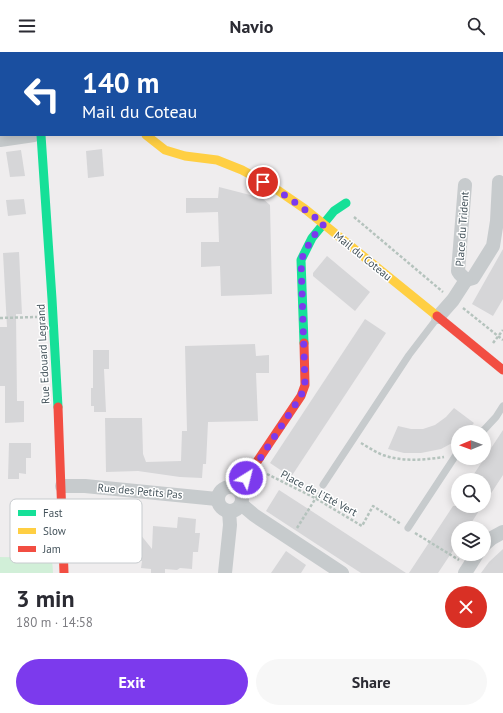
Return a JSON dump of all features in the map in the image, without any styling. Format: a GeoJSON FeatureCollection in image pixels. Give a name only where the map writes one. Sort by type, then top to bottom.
{"type":"FeatureCollection","features":[{"type":"Feature","properties":{"kind":"street"},"geometry":{"type":"LineString","coordinates":[[0,140],[27,136]]}},
{"type":"Feature","properties":{"kind":"street","name":"Rue Edouard Legrand"},"geometry":{"type":"LineString","coordinates":[[41,136],[53,317],[62,499]]}},
{"type":"Feature","properties":{"kind":"street","name":"Mail du Coteau"},"geometry":{"type":"LineString","coordinates":[[147,136],[166,150],[184,156],[217,160],[242,170],[305,209],[503,370]]}},
{"type":"Feature","properties":{"kind":"street","name":"Place du Trident"},"geometry":{"type":"LineString","coordinates":[[465,185],[458,271],[466,280],[473,278],[493,246],[497,221],[499,182]]}},
{"type":"Feature","properties":{"kind":"street"},"geometry":{"type":"LineString","coordinates":[[225,573],[230,525],[236,502],[254,468],[301,396],[305,385],[301,260],[312,238],[334,211],[343,205]]}},
{"type":"Feature","properties":{"kind":"street"},"geometry":{"type":"LineString","coordinates":[[438,317],[453,300],[466,280]]}},
{"type":"Feature","properties":{"kind":"street","name":"Rue des Petits Pas"},"geometry":{"type":"LineString","coordinates":[[62,486],[85,486],[217,499]]}},
{"type":"Feature","properties":{"kind":"street"},"geometry":{"type":"LineString","coordinates":[[229,486],[235,488],[236,502],[221,507],[217,499],[219,493],[223,488],[229,486]]}},
{"type":"Feature","properties":{"kind":"street"},"geometry":{"type":"LineString","coordinates":[[236,502],[342,573]]}},
{"type":"Feature","properties":{"kind":"street"},"geometry":{"type":"LineString","coordinates":[[491,539],[503,532]]}},
{"type":"Feature","properties":{"kind":"street"},"geometry":{"type":"LineString","coordinates":[[467,570],[473,561]]}},
{"type":"Feature","properties":{"kind":"street","name":"Rue Edouard Legrand"},"geometry":{"type":"LineString","coordinates":[[64,563],[64,573]]}},
{"type":"Feature","properties":{"kind":"lane"},"geometry":{"type":"LineString","coordinates":[[323,485],[409,355],[438,317]]}},
{"type":"Feature","properties":{"kind":"lane"},"geometry":{"type":"LineString","coordinates":[[489,425],[503,406]]}},
{"type":"Feature","properties":{"kind":"lane"},"geometry":{"type":"LineString","coordinates":[[408,528],[451,463]]}},
{"type":"Feature","properties":{"kind":"path"},"geometry":{"type":"LineString","coordinates":[[343,205],[453,300],[503,340]]}},
{"type":"Feature","properties":{"kind":"path"},"geometry":{"type":"LineString","coordinates":[[0,318],[53,317]]}},
{"type":"Feature","properties":{"kind":"path"},"geometry":{"type":"LineString","coordinates":[[353,439],[382,455],[402,460],[429,459],[451,455]]}},
{"type":"Feature","properties":{"kind":"path","name":"Place de l'Eté Vert"},"geometry":{"type":"LineString","coordinates":[[254,468],[316,498],[362,526],[373,506],[408,528],[467,570]]}},
{"type":"Feature","properties":{"kind":"path"},"geometry":{"type":"LineString","coordinates":[[290,538],[323,485]]}},
{"type":"Feature","properties":{"kind":"green space"},"geometry":{"type":"Polygon","coordinates":[[[0,557],[10,557],[10,563],[52,563],[53,573],[0,573],[0,557]]]}},
{"type":"Feature","properties":{"kind":"building"},"geometry":{"type":"Polygon","coordinates":[[[102,149],[104,176],[88,178],[86,151],[102,149]]]}},
{"type":"Feature","properties":{"kind":"building"},"geometry":{"type":"Polygon","coordinates":[[[21,150],[25,176],[10,177],[6,152],[21,150]]]}},
{"type":"Feature","properties":{"kind":"building"},"geometry":{"type":"Polygon","coordinates":[[[219,187],[262,198],[270,205],[272,294],[221,296],[220,266],[201,267],[201,242],[219,242],[218,212],[186,213],[186,198],[218,198],[219,187]]]}},
{"type":"Feature","properties":{"kind":"building"},"geometry":{"type":"Polygon","coordinates":[[[24,199],[26,214],[8,216],[6,200],[24,199]]]}},
{"type":"Feature","properties":{"kind":"building"},"geometry":{"type":"Polygon","coordinates":[[[503,249],[503,299],[493,316],[472,304],[503,249]]]}},
{"type":"Feature","properties":{"kind":"building"},"geometry":{"type":"Polygon","coordinates":[[[19,252],[22,314],[16,314],[17,401],[24,401],[24,422],[5,423],[5,386],[0,386],[0,327],[7,327],[3,253],[19,252]]]}},
{"type":"Feature","properties":{"kind":"building"},"geometry":{"type":"Polygon","coordinates":[[[327,256],[370,292],[355,311],[313,276],[313,273],[327,256]]]}},
{"type":"Feature","properties":{"kind":"building"},"geometry":{"type":"Polygon","coordinates":[[[365,319],[386,333],[291,477],[270,463],[365,319]]]}},
{"type":"Feature","properties":{"kind":"building"},"geometry":{"type":"Polygon","coordinates":[[[255,344],[256,356],[269,355],[269,373],[256,373],[258,421],[208,422],[206,464],[203,464],[202,478],[180,477],[138,471],[106,472],[105,418],[142,418],[143,454],[146,462],[181,461],[182,431],[187,431],[185,346],[255,344]]]}},
{"type":"Feature","properties":{"kind":"building"},"geometry":{"type":"Polygon","coordinates":[[[93,350],[109,350],[109,369],[104,369],[106,412],[94,412],[94,406],[91,406],[91,388],[93,388],[93,350]]]}},
{"type":"Feature","properties":{"kind":"building"},"geometry":{"type":"Polygon","coordinates":[[[454,408],[474,423],[472,425],[451,425],[451,444],[441,449],[421,453],[404,453],[388,449],[398,426],[411,429],[423,429],[435,425],[446,417],[454,408]]]}},
{"type":"Feature","properties":{"kind":"building"},"geometry":{"type":"Polygon","coordinates":[[[503,430],[503,475],[491,493],[491,473],[475,473],[480,465],[491,465],[491,448],[503,430]]]}},
{"type":"Feature","properties":{"kind":"building"},"geometry":{"type":"Polygon","coordinates":[[[9,443],[31,443],[31,458],[26,458],[26,474],[19,473],[19,479],[8,479],[9,443]]]}},
{"type":"Feature","properties":{"kind":"building"},"geometry":{"type":"Polygon","coordinates":[[[279,490],[406,573],[361,573],[347,564],[266,511],[279,490]]]}},
{"type":"Feature","properties":{"kind":"building"},"geometry":{"type":"Polygon","coordinates":[[[451,509],[451,513],[478,513],[472,521],[451,521],[451,554],[438,573],[409,573],[451,509]]]}},
{"type":"Feature","properties":{"kind":"building"},"geometry":{"type":"Polygon","coordinates":[[[178,517],[196,519],[195,533],[200,533],[198,552],[193,552],[192,569],[165,569],[165,573],[151,573],[151,569],[141,568],[142,536],[152,549],[153,526],[177,528],[178,517]]]}},
{"type":"Feature","properties":{"kind":"building"},"geometry":{"type":"Polygon","coordinates":[[[503,549],[503,573],[481,573],[491,560],[503,549]]]}},
{"type":"Feature","properties":{"kind":"building"},"geometry":{"type":"Polygon","coordinates":[[[286,551],[306,565],[301,573],[271,573],[286,551]]]}},
{"type":"Feature","properties":{"kind":"traffic: fast"},"geometry":{"type":"LineString","coordinates":[[41,136],[58,407]]}},
{"type":"Feature","properties":{"kind":"traffic: fast"},"geometry":{"type":"LineString","coordinates":[[304,343],[301,260],[312,238],[334,211],[346,203]]}},
{"type":"Feature","properties":{"kind":"traffic: slow"},"geometry":{"type":"LineString","coordinates":[[147,136],[165,150],[185,156],[217,160],[242,170],[273,187],[305,209],[437,316]]}},
{"type":"Feature","properties":{"kind":"traffic: jam"},"geometry":{"type":"LineString","coordinates":[[437,316],[503,370]]}},
{"type":"Feature","properties":{"kind":"traffic: jam"},"geometry":{"type":"LineString","coordinates":[[238,490],[301,396],[305,385],[304,343]]}},
{"type":"Feature","properties":{"kind":"traffic: jam"},"geometry":{"type":"LineString","coordinates":[[58,407],[61,499]]}},
{"type":"Feature","properties":{"kind":"traffic: jam"},"geometry":{"type":"LineString","coordinates":[[64,563],[64,573]]}},
{"type":"Feature","properties":{"kind":"route"},"geometry":{"type":"LineString","coordinates":[[246,478],[301,396],[305,385],[301,260],[312,238],[324,224],[305,209],[263,182]]}}]}
